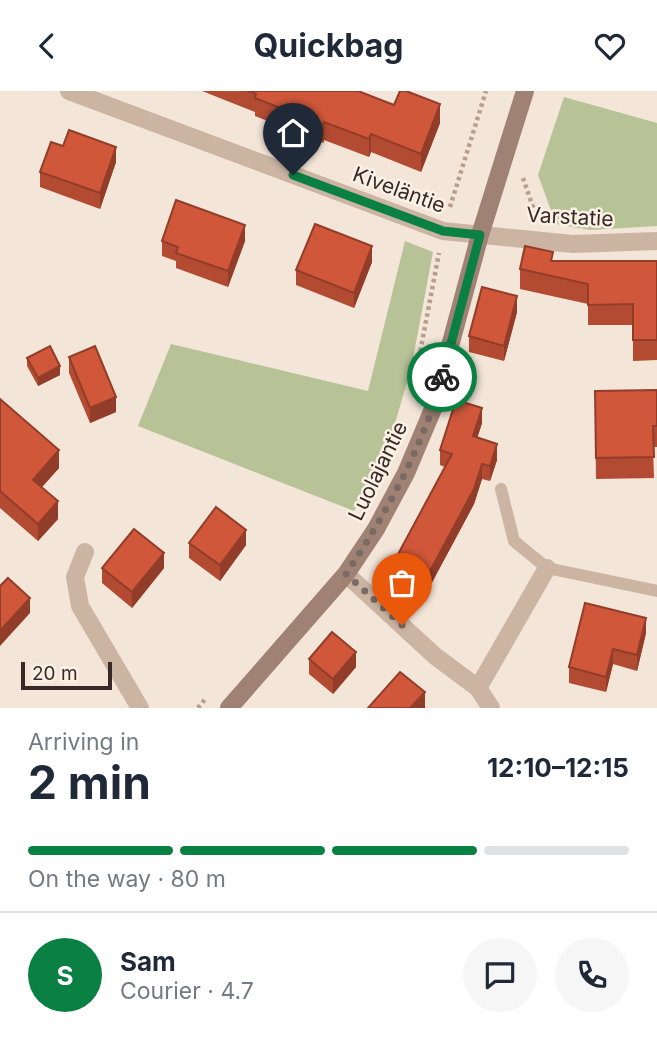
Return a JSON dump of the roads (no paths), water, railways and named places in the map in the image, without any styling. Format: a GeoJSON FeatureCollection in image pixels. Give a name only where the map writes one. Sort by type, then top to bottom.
{"type":"FeatureCollection","features":[{"type":"Feature","properties":{"kind":"main road","name":"Luolajantie"},"geometry":{"type":"LineString","coordinates":[[229,708],[346,574],[376,529],[406,473],[433,409],[480,235],[525,91]]}},
{"type":"Feature","properties":{"kind":"street","name":"Kiveläntie"},"geometry":{"type":"LineString","coordinates":[[69,91],[443,231],[480,235]]}},
{"type":"Feature","properties":{"kind":"street","name":"Varstatie"},"geometry":{"type":"LineString","coordinates":[[480,235],[573,244],[657,241]]}},
{"type":"Feature","properties":{"kind":"street"},"geometry":{"type":"LineString","coordinates":[[85,552],[75,577],[80,606],[140,708]]}},
{"type":"Feature","properties":{"kind":"street"},"geometry":{"type":"LineString","coordinates":[[478,688],[547,568]]}},
{"type":"Feature","properties":{"kind":"street"},"geometry":{"type":"LineString","coordinates":[[346,574],[435,656],[478,688],[491,708]]}},
{"type":"Feature","properties":{"kind":"lane"},"geometry":{"type":"LineString","coordinates":[[501,489],[514,541],[547,568],[657,591]]}}]}
